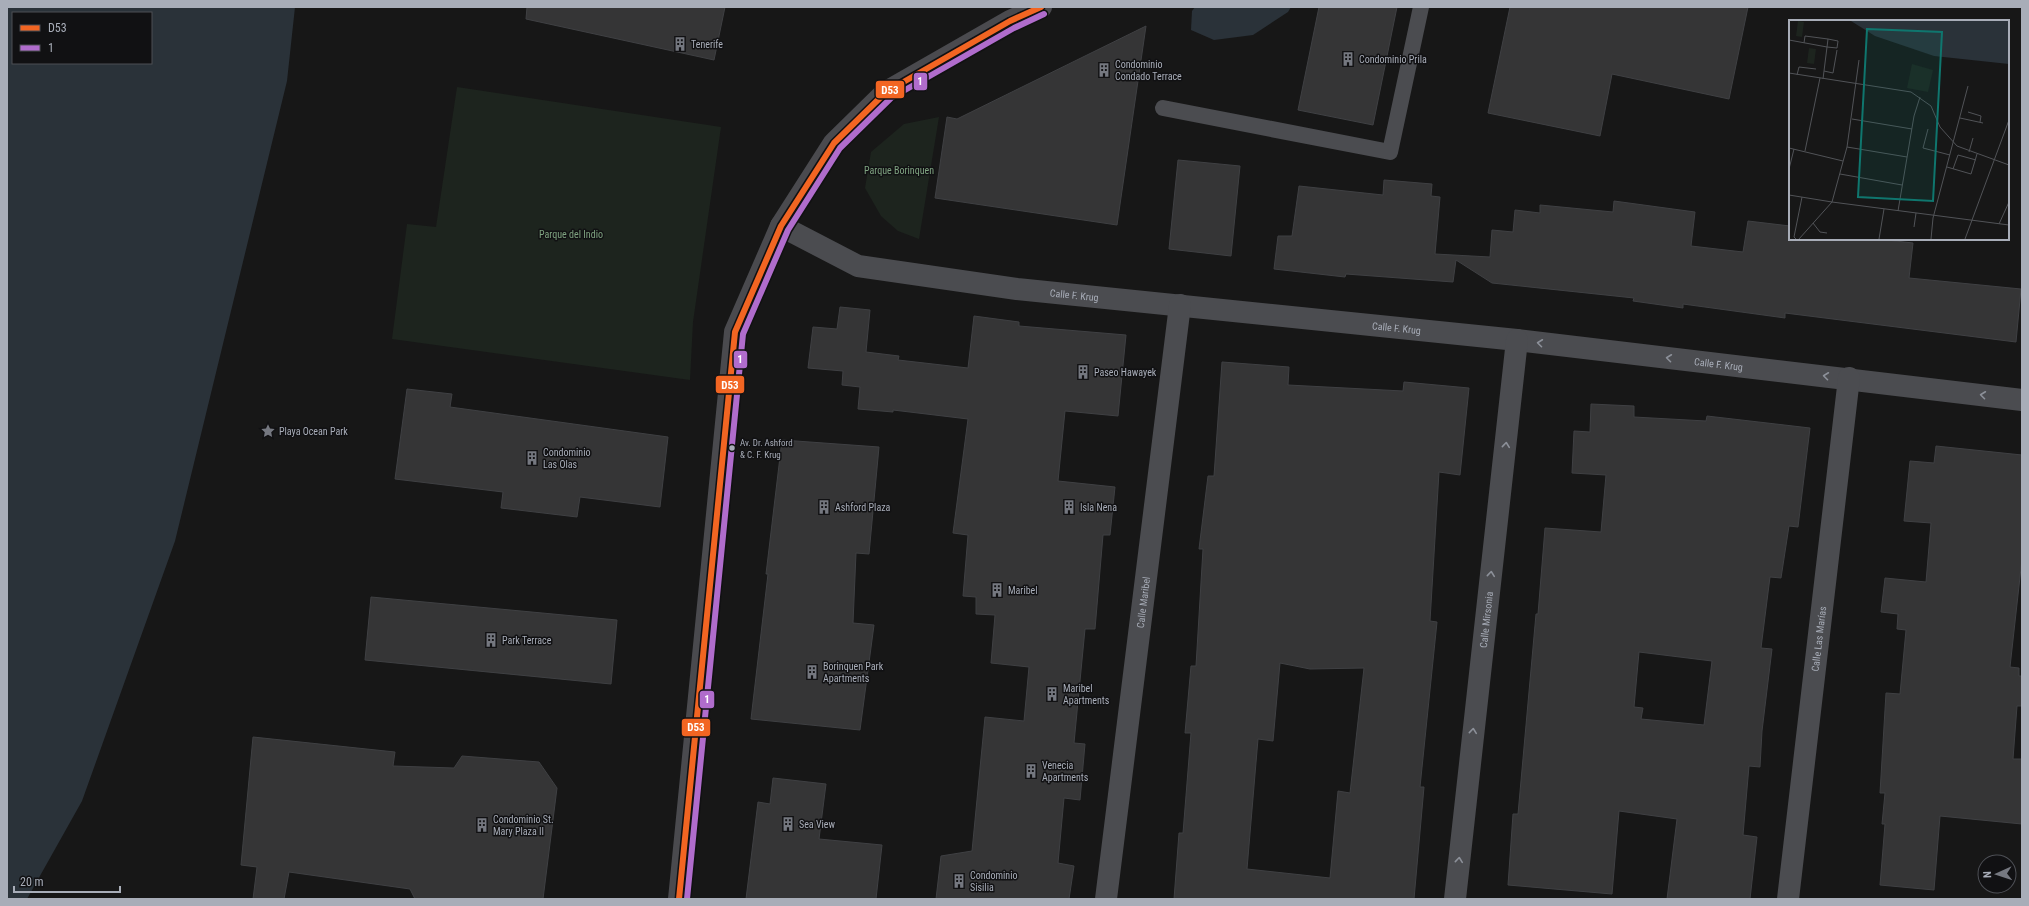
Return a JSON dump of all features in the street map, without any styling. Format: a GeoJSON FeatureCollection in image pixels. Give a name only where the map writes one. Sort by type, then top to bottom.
{"type":"FeatureCollection","features":[{"type":"Feature","properties":{"kind":"street"},"geometry":{"type":"LineString","coordinates":[[679,899],[735,332],[781,226],[834,144],[886,92],[1010,22],[1041,7]]}},
{"type":"Feature","properties":{"kind":"street","name":"Calle F. Krug"},"geometry":{"type":"LineString","coordinates":[[781,226],[858,266],[1017,289],[1517,340],[1848,378],[2022,400]]}},
{"type":"Feature","properties":{"kind":"street","name":"Calle Maribel"},"geometry":{"type":"LineString","coordinates":[[1106,899],[1180,305]]}},
{"type":"Feature","properties":{"kind":"street","name":"Calle Mirsonia"},"geometry":{"type":"LineString","coordinates":[[1455,899],[1517,340]]}},
{"type":"Feature","properties":{"kind":"street","name":"Calle Las Marías"},"geometry":{"type":"LineString","coordinates":[[1788,899],[1848,378]]}},
{"type":"Feature","properties":{"kind":"lane"},"geometry":{"type":"LineString","coordinates":[[1163,108],[1390,152],[1421,7]]}},
{"type":"Feature","properties":{"kind":"green space","name":"Parque del Indio"},"geometry":{"type":"Polygon","coordinates":[[[457,87],[721,127],[693,322],[690,380],[392,339],[407,224],[436,227],[457,87]]]}},
{"type":"Feature","properties":{"kind":"green space","name":"Parque Borinquen"},"geometry":{"type":"Polygon","coordinates":[[[939,117],[919,239],[898,231],[881,216],[865,188],[871,152],[904,124],[939,117]]]}},
{"type":"Feature","properties":{"kind":"shaded area"},"geometry":{"type":"Polygon","coordinates":[[[7,7],[295,7],[287,81],[175,541],[82,801],[27,899],[7,899],[7,7]]]}},
{"type":"Feature","properties":{"kind":"shaded area"},"geometry":{"type":"Polygon","coordinates":[[[1195,7],[1291,7],[1288,12],[1253,35],[1214,40],[1191,30],[1192,11],[1195,7]]]}},
{"type":"Feature","properties":{"kind":"building","name":"Tenerife"},"geometry":{"type":"Polygon","coordinates":[[[527,7],[725,7],[714,60],[526,19],[527,7]]]}},
{"type":"Feature","properties":{"kind":"building","name":"Condominio Prila"},"geometry":{"type":"Polygon","coordinates":[[[1319,7],[1397,7],[1373,125],[1298,110],[1319,7]]]}},
{"type":"Feature","properties":{"kind":"building"},"geometry":{"type":"Polygon","coordinates":[[[1510,7],[1748,7],[1729,99],[1612,74],[1600,136],[1488,113],[1510,7]]]}},
{"type":"Feature","properties":{"kind":"building"},"geometry":{"type":"Polygon","coordinates":[[[1146,26],[1117,225],[935,198],[947,117],[957,119],[1146,26]]]}},
{"type":"Feature","properties":{"kind":"building"},"geometry":{"type":"Polygon","coordinates":[[[1178,160],[1240,166],[1231,256],[1169,249],[1178,160]]]}},
{"type":"Feature","properties":{"kind":"building"},"geometry":{"type":"Polygon","coordinates":[[[1384,180],[1432,184],[1431,196],[1440,197],[1435,254],[1490,257],[1492,230],[1513,232],[1515,210],[1540,213],[1540,205],[1613,212],[1614,201],[1695,212],[1691,246],[1743,252],[1748,221],[1789,226],[1789,240],[1887,240],[1913,243],[1909,278],[2021,289],[2016,342],[1785,313],[1785,318],[1683,304],[1683,308],[1633,301],[1634,298],[1492,283],[1456,260],[1453,282],[1346,274],[1345,277],[1274,269],[1278,236],[1292,236],[1299,186],[1383,195],[1384,180]]]}},
{"type":"Feature","properties":{"kind":"building"},"geometry":{"type":"Polygon","coordinates":[[[840,307],[870,310],[866,352],[899,356],[898,360],[968,368],[974,316],[1019,322],[1019,326],[1126,335],[1118,416],[1065,411],[1058,481],[1115,487],[1110,535],[1103,535],[1095,629],[1085,629],[1074,743],[1085,744],[1080,800],[1064,798],[1058,863],[1074,866],[1069,899],[936,899],[941,856],[972,851],[985,717],[1024,721],[1029,667],[991,663],[995,615],[976,614],[976,597],[963,596],[968,535],[953,533],[968,419],[893,410],[893,412],[858,409],[860,387],[842,385],[843,371],[808,368],[813,327],[837,329],[840,307]]]}},
{"type":"Feature","properties":{"kind":"building"},"geometry":{"type":"Polygon","coordinates":[[[1222,362],[1289,367],[1288,385],[1403,391],[1404,382],[1469,388],[1460,475],[1439,472],[1430,621],[1437,622],[1420,787],[1424,787],[1414,899],[1174,899],[1179,833],[1183,833],[1191,733],[1185,733],[1191,666],[1196,666],[1203,549],[1199,549],[1208,476],[1214,476],[1222,362]],[[1280,663],[1273,741],[1258,739],[1247,869],[1330,878],[1338,791],[1350,793],[1364,668],[1310,669],[1280,663]]]}},
{"type":"Feature","properties":{"kind":"building","name":"Condominio Las Olas"},"geometry":{"type":"Polygon","coordinates":[[[407,389],[452,394],[450,407],[668,437],[660,507],[580,497],[577,517],[501,508],[503,492],[395,479],[407,389]]]}},
{"type":"Feature","properties":{"kind":"building"},"geometry":{"type":"Polygon","coordinates":[[[1591,404],[1634,406],[1634,417],[1706,421],[1707,416],[1810,428],[1798,527],[1789,526],[1781,578],[1770,577],[1761,648],[1772,649],[1762,731],[1760,767],[1749,766],[1743,835],[1757,837],[1750,899],[1667,899],[1677,819],[1619,811],[1612,894],[1508,885],[1513,814],[1518,814],[1545,528],[1601,532],[1606,475],[1572,473],[1574,431],[1590,432],[1591,404]],[[1639,652],[1634,707],[1643,708],[1641,719],[1704,725],[1712,661],[1639,652]]]}},
{"type":"Feature","properties":{"kind":"building"},"geometry":{"type":"Polygon","coordinates":[[[782,440],[879,447],[869,554],[856,553],[853,623],[874,625],[860,730],[751,719],[782,440]]]}},
{"type":"Feature","properties":{"kind":"building"},"geometry":{"type":"Polygon","coordinates":[[[1936,446],[2022,455],[2022,559],[2010,667],[2019,668],[2019,676],[2022,676],[2022,706],[2017,706],[2013,759],[2022,759],[2022,824],[1940,816],[1934,890],[1880,885],[1885,824],[1882,824],[1885,793],[1880,793],[1886,693],[1900,694],[1906,630],[1897,629],[1898,614],[1881,612],[1885,578],[1926,582],[1931,523],[1904,521],[1910,461],[1934,463],[1936,446]]]}},
{"type":"Feature","properties":{"kind":"building","name":"Park Terrace"},"geometry":{"type":"Polygon","coordinates":[[[371,597],[617,620],[611,684],[365,660],[371,597]]]}},
{"type":"Feature","properties":{"kind":"building"},"geometry":{"type":"Polygon","coordinates":[[[253,737],[395,752],[393,766],[454,768],[462,756],[539,762],[557,788],[543,899],[415,899],[410,889],[289,872],[284,899],[253,899],[257,867],[241,865],[253,737]]]}},
{"type":"Feature","properties":{"kind":"building","name":"Sea View"},"geometry":{"type":"Polygon","coordinates":[[[773,778],[826,784],[819,839],[882,845],[876,899],[746,899],[758,802],[770,804],[773,778]]]}},
{"type":"Feature","properties":{"kind":"transit line","name":"D53"},"geometry":{"type":"LineString","coordinates":[[679,899],[735,332],[781,226],[834,143],[886,92],[1010,21],[1041,7]]}},
{"type":"Feature","properties":{"kind":"transit line","name":"1"},"geometry":{"type":"LineString","coordinates":[[687,899],[743,334],[788,230],[840,148],[891,98],[1014,28],[1044,14]]}},
{"type":"Feature","properties":{"kind":"place","name":"Tenerife"},"geometry":{"type":"Point","coordinates":[680,44]}},
{"type":"Feature","properties":{"kind":"place","name":"Condominio Prila"},"geometry":{"type":"Point","coordinates":[1348,59]}},
{"type":"Feature","properties":{"kind":"place","name":"Condominio Condado Terrace"},"geometry":{"type":"Point","coordinates":[1104,70]}},
{"type":"Feature","properties":{"kind":"place","name":"Paseo Hawayek"},"geometry":{"type":"Point","coordinates":[1083,372]}},
{"type":"Feature","properties":{"kind":"place","name":"Playa Ocean Park"},"geometry":{"type":"Point","coordinates":[268,431]}},
{"type":"Feature","properties":{"kind":"place","name":"Av. Dr. Ashford & C. F. Krug"},"geometry":{"type":"Point","coordinates":[732,448]}},
{"type":"Feature","properties":{"kind":"place","name":"Condominio Las Olas"},"geometry":{"type":"Point","coordinates":[532,458]}},
{"type":"Feature","properties":{"kind":"place","name":"Ashford Plaza"},"geometry":{"type":"Point","coordinates":[824,507]}},
{"type":"Feature","properties":{"kind":"place","name":"Isla Nena"},"geometry":{"type":"Point","coordinates":[1069,507]}},
{"type":"Feature","properties":{"kind":"place","name":"Maribel"},"geometry":{"type":"Point","coordinates":[997,590]}},
{"type":"Feature","properties":{"kind":"place","name":"Park Terrace"},"geometry":{"type":"Point","coordinates":[491,640]}},
{"type":"Feature","properties":{"kind":"place","name":"Borinquen Park Apartments"},"geometry":{"type":"Point","coordinates":[812,672]}},
{"type":"Feature","properties":{"kind":"place","name":"Maribel Apartments"},"geometry":{"type":"Point","coordinates":[1052,694]}},
{"type":"Feature","properties":{"kind":"place","name":"Venecia Apartments"},"geometry":{"type":"Point","coordinates":[1031,771]}},
{"type":"Feature","properties":{"kind":"place","name":"Sea View"},"geometry":{"type":"Point","coordinates":[788,824]}},
{"type":"Feature","properties":{"kind":"place","name":"Condominio St. Mary Plaza II"},"geometry":{"type":"Point","coordinates":[482,825]}},
{"type":"Feature","properties":{"kind":"place","name":"Condominio Sisilia"},"geometry":{"type":"Point","coordinates":[959,881]}}]}
